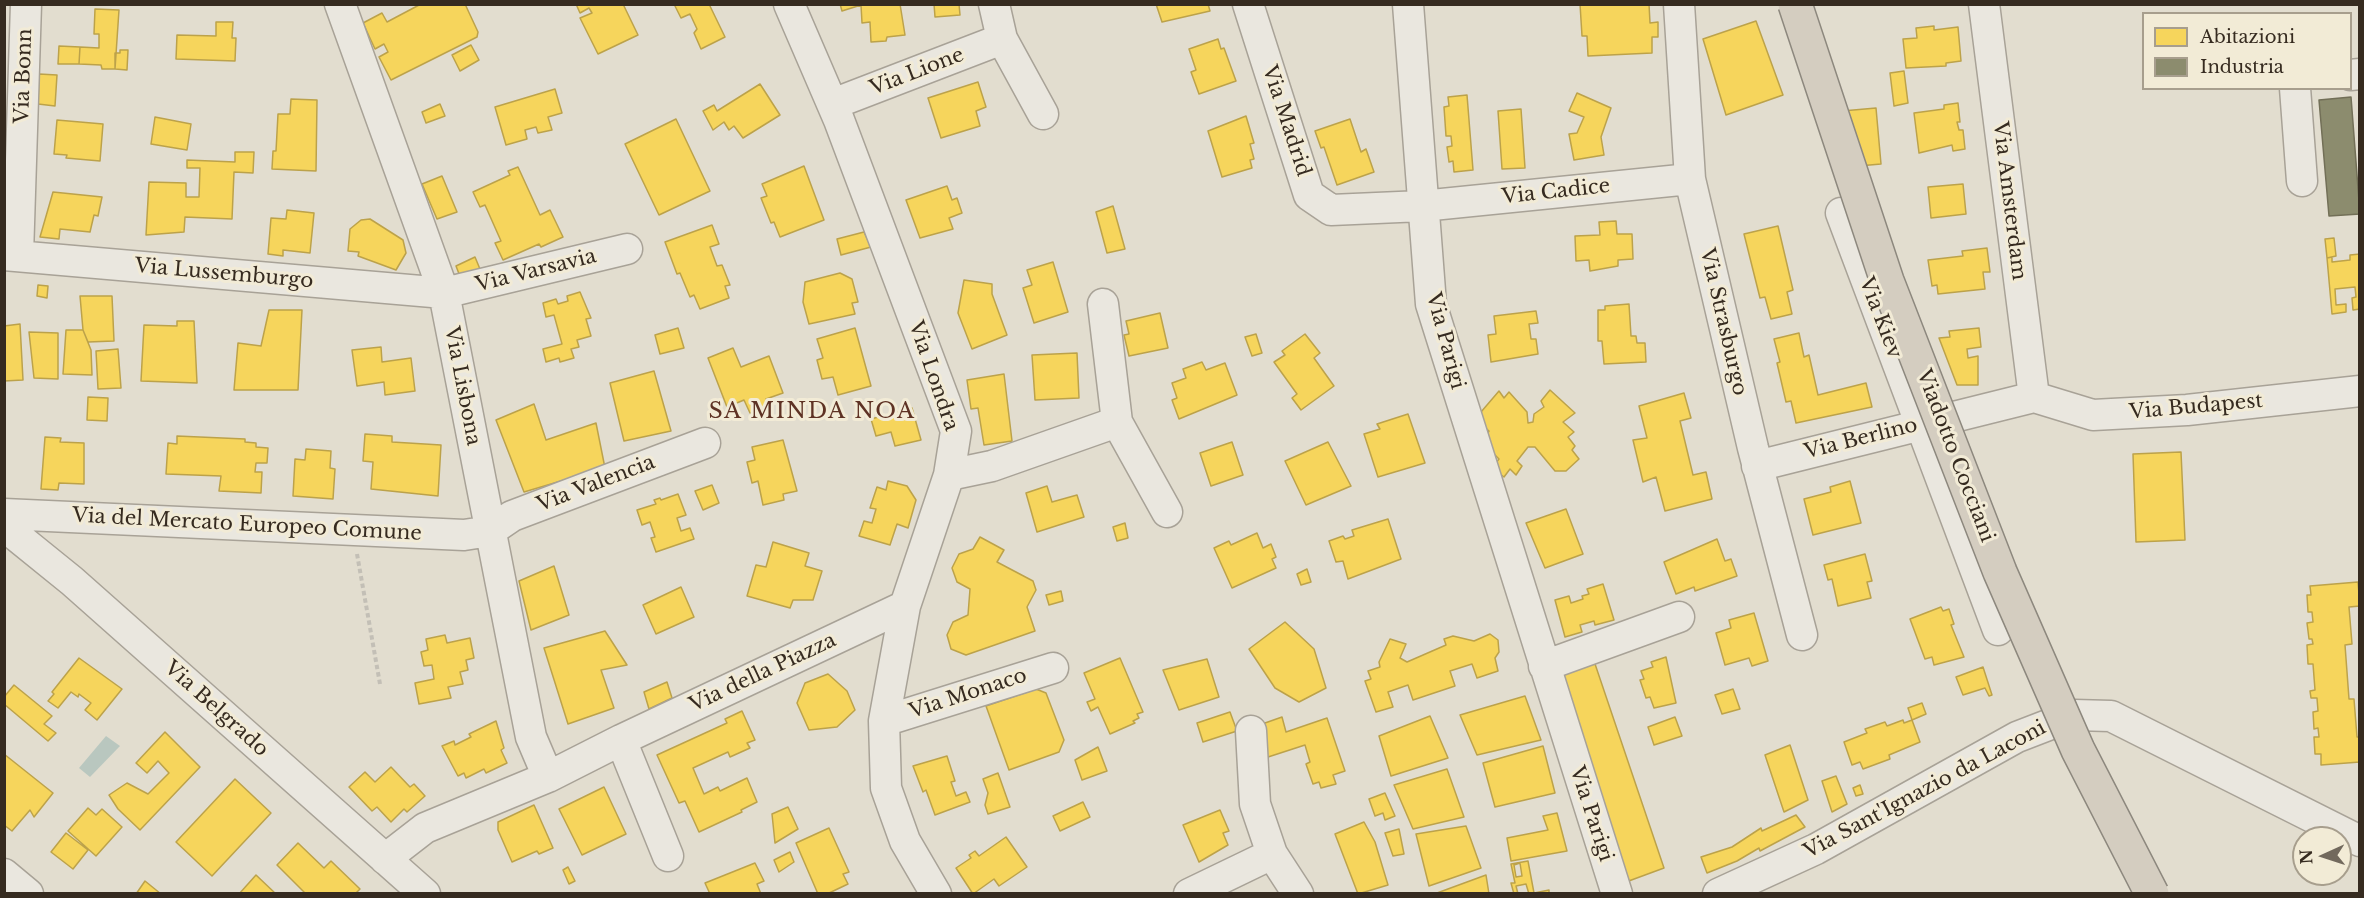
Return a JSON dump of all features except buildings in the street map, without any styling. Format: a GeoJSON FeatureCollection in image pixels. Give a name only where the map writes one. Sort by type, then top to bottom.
{"type":"FeatureCollection","features":[{"type":"Feature","properties":{"kind":"highway","name":"Viadotto Cocciani"},"geometry":{"type":"LineString","coordinates":[[1796,4],[1887,281],[2000,572],[2078,750],[2152,894]]}},
{"type":"Feature","properties":{"kind":"street","name":"Via Bonn"},"geometry":{"type":"LineString","coordinates":[[11,255],[26,4]]}},
{"type":"Feature","properties":{"kind":"street","name":"Via Lisbona"},"geometry":{"type":"LineString","coordinates":[[340,4],[444,293],[531,737],[548,777]]}},
{"type":"Feature","properties":{"kind":"street","name":"Via Londra"},"geometry":{"type":"LineString","coordinates":[[789,4],[833,104],[956,431],[949,475],[905,606],[884,721],[886,788],[905,841],[936,894]]}},
{"type":"Feature","properties":{"kind":"street"},"geometry":{"type":"LineString","coordinates":[[994,4],[1002,39],[1043,114]]}},
{"type":"Feature","properties":{"kind":"street","name":"Via Madrid"},"geometry":{"type":"LineString","coordinates":[[1248,4],[1309,195],[1332,210],[1422,206]]}},
{"type":"Feature","properties":{"kind":"street","name":"Via Parigi"},"geometry":{"type":"LineString","coordinates":[[1408,4],[1431,304],[1617,894]]}},
{"type":"Feature","properties":{"kind":"street","name":"Via Amsterdam"},"geometry":{"type":"LineString","coordinates":[[1984,4],[2034,397]]}},
{"type":"Feature","properties":{"kind":"street","name":"Via Strasburgo"},"geometry":{"type":"LineString","coordinates":[[1686,5],[1690,179],[1757,466],[1802,635]]}},
{"type":"Feature","properties":{"kind":"street","name":"Via Lione"},"geometry":{"type":"LineString","coordinates":[[833,104],[1002,39]]}},
{"type":"Feature","properties":{"kind":"street"},"geometry":{"type":"LineString","coordinates":[[2295,90],[2302,182]]}},
{"type":"Feature","properties":{"kind":"street","name":"Via Cadice"},"geometry":{"type":"LineString","coordinates":[[1422,206],[1690,179]]}},
{"type":"Feature","properties":{"kind":"street","name":"Via Kiev"},"geometry":{"type":"LineString","coordinates":[[1841,213],[1998,630]]}},
{"type":"Feature","properties":{"kind":"street","name":"Via Varsavia"},"geometry":{"type":"LineString","coordinates":[[444,293],[627,249]]}},
{"type":"Feature","properties":{"kind":"street","name":"Via Lussemburgo"},"geometry":{"type":"LineString","coordinates":[[11,255],[444,293]]}},
{"type":"Feature","properties":{"kind":"street"},"geometry":{"type":"LineString","coordinates":[[1103,304],[1117,422],[1167,512]]}},
{"type":"Feature","properties":{"kind":"street","name":"Via Budapest"},"geometry":{"type":"LineString","coordinates":[[2034,397],[2093,415],[2187,410],[2360,391]]}},
{"type":"Feature","properties":{"kind":"street","name":"Via Berlino"},"geometry":{"type":"LineString","coordinates":[[1757,466],[2034,397]]}},
{"type":"Feature","properties":{"kind":"street"},"geometry":{"type":"LineString","coordinates":[[949,475],[992,466],[1117,422]]}},
{"type":"Feature","properties":{"kind":"street","name":"Via Valencia"},"geometry":{"type":"LineString","coordinates":[[489,531],[512,516],[705,443]]}},
{"type":"Feature","properties":{"kind":"street","name":"Via del Mercato Europeo Comune"},"geometry":{"type":"LineString","coordinates":[[4,514],[464,535],[489,531]]}},
{"type":"Feature","properties":{"kind":"street","name":"Via Belgrado"},"geometry":{"type":"LineString","coordinates":[[4,526],[72,581],[425,894]]}},
{"type":"Feature","properties":{"kind":"street","name":"Via della Piazza"},"geometry":{"type":"LineString","coordinates":[[385,859],[425,828],[548,777],[621,740],[905,606]]}},
{"type":"Feature","properties":{"kind":"street"},"geometry":{"type":"LineString","coordinates":[[1544,666],[1679,617]]}},
{"type":"Feature","properties":{"kind":"street","name":"Via Monaco"},"geometry":{"type":"LineString","coordinates":[[884,721],[1053,668]]}},
{"type":"Feature","properties":{"kind":"street","name":"Via Sant'Ignazio da Laconi"},"geometry":{"type":"LineString","coordinates":[[1718,894],[1816,849],[2017,736],[2074,715],[2111,716],[2360,841]]}},
{"type":"Feature","properties":{"kind":"street"},"geometry":{"type":"LineString","coordinates":[[1251,731],[1255,804],[1272,854],[1298,894]]}},
{"type":"Feature","properties":{"kind":"street"},"geometry":{"type":"LineString","coordinates":[[621,740],[668,856]]}},
{"type":"Feature","properties":{"kind":"street"},"geometry":{"type":"LineString","coordinates":[[1189,894],[1272,854]]}},
{"type":"Feature","properties":{"kind":"path"},"geometry":{"type":"LineString","coordinates":[[353,530],[380,684]]}},
{"type":"Feature","properties":{"kind":"shaded area"},"geometry":{"type":"Polygon","coordinates":[[[106,736],[120,746],[90,777],[79,768],[106,736]]]}},
{"type":"Feature","properties":{"kind":"district","name":"SA MINDA NOA"},"geometry":{"type":"Point","coordinates":[812,412]}}]}
